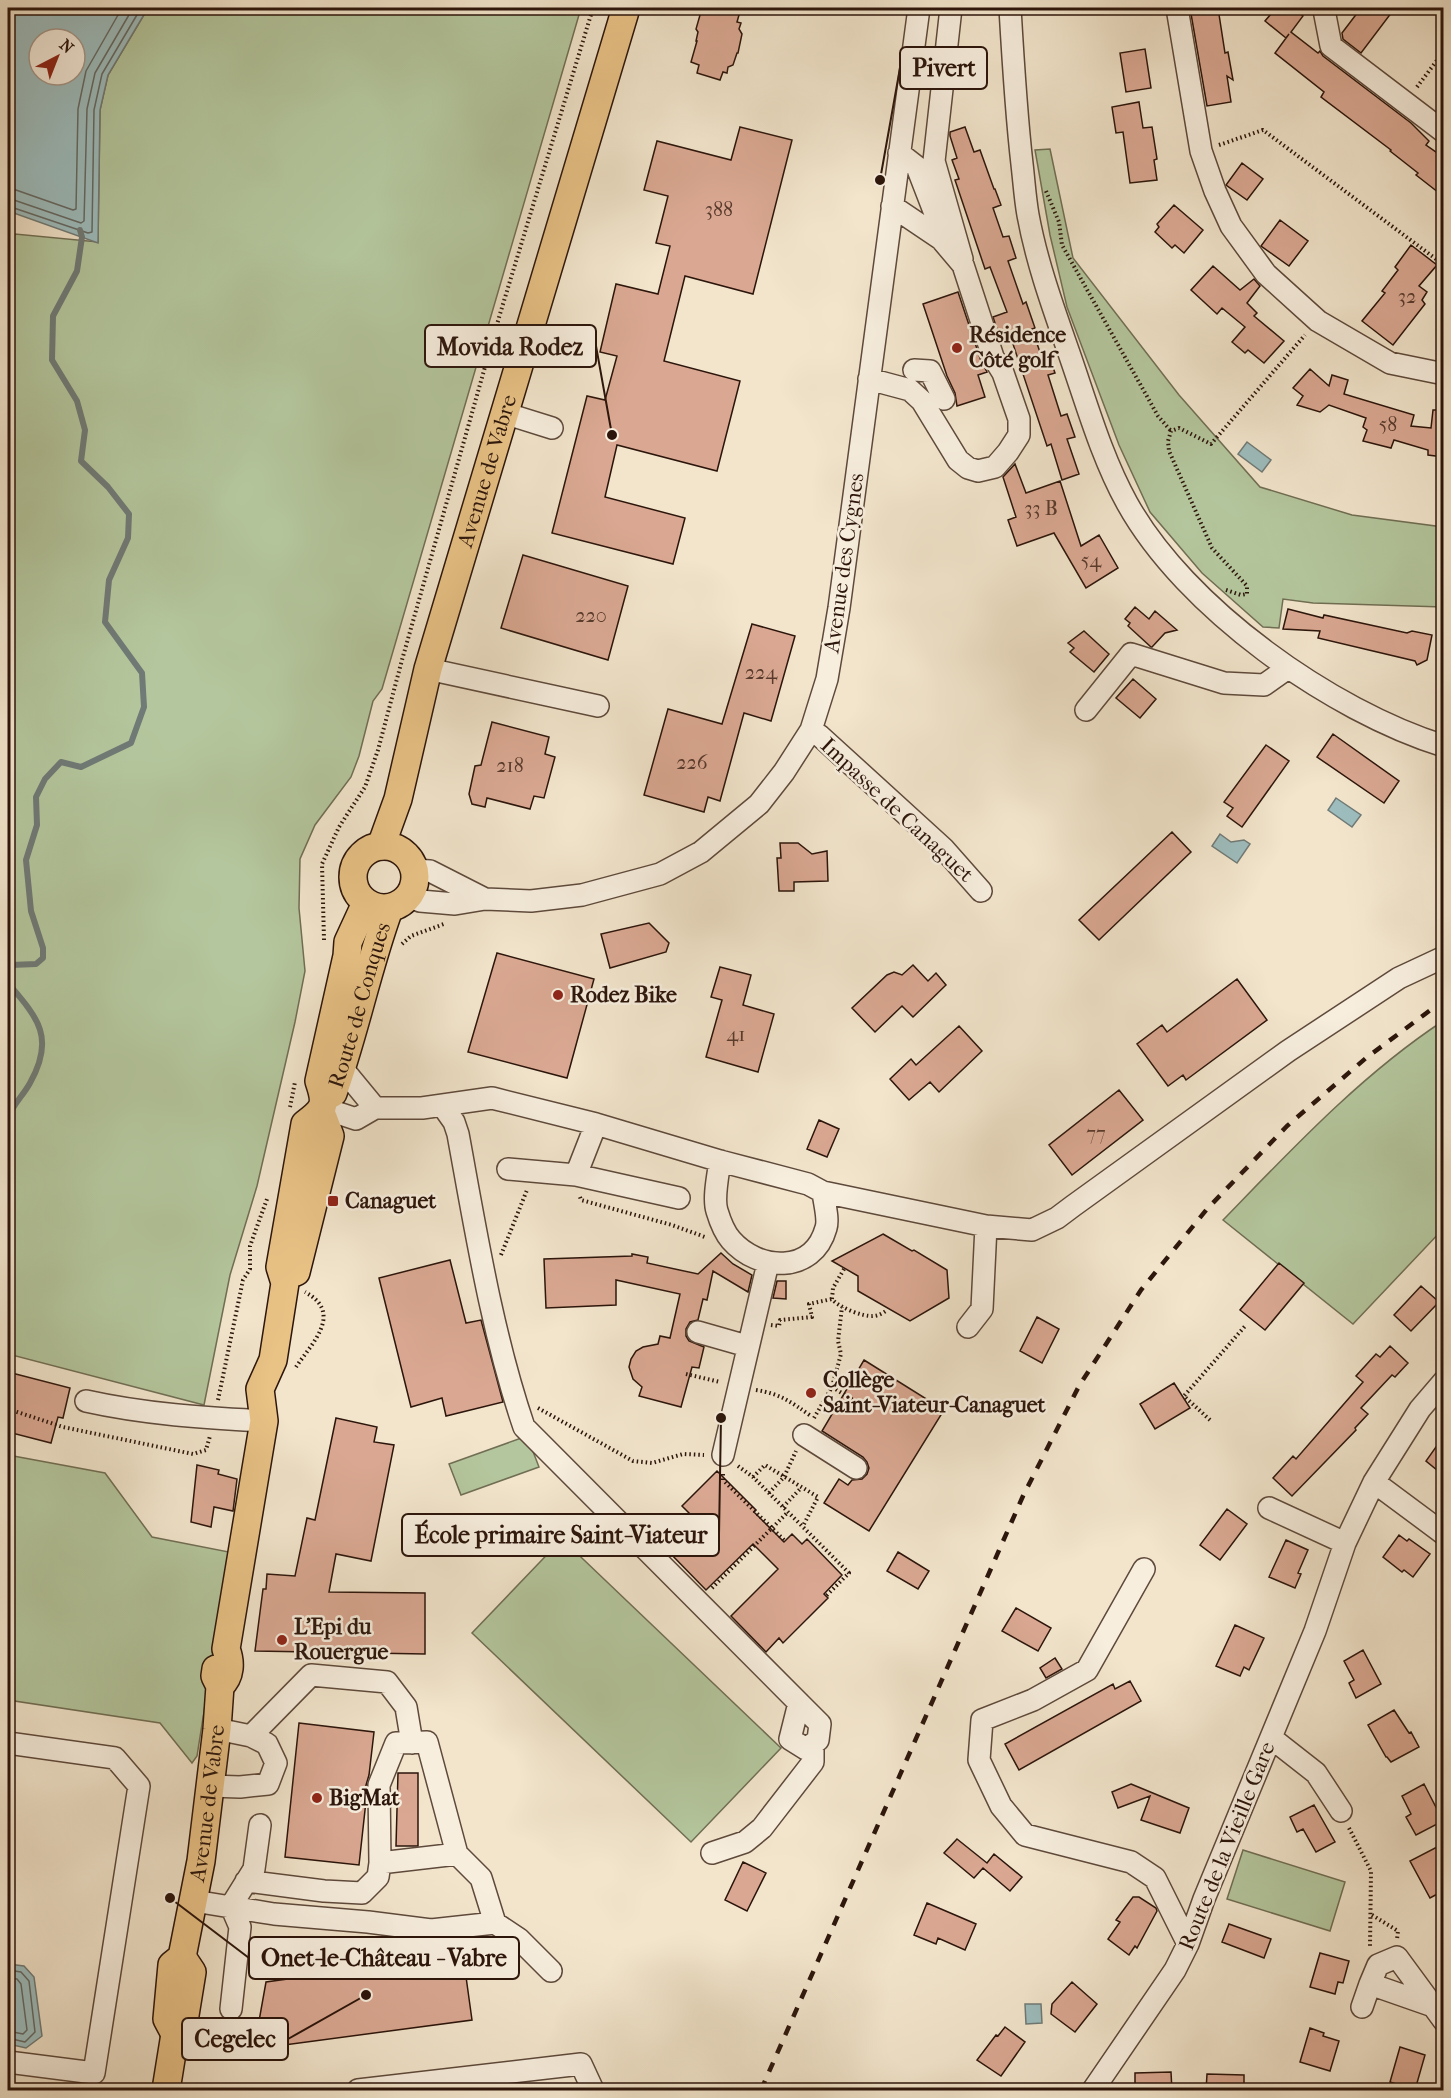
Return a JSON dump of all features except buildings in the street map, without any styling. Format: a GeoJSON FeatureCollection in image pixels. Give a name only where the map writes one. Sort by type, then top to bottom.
{"type":"FeatureCollection","features":[{"type":"Feature","properties":{"kind":"main road","name":"Avenue de Vabre"},"geometry":{"type":"LineString","coordinates":[[399,856],[398,799],[428,669],[626,8]]}},
{"type":"Feature","properties":{"kind":"main road"},"geometry":{"type":"LineString","coordinates":[[370,849],[399,856],[414,884],[388,903],[358,895],[353,885],[352,874],[361,855],[370,849]]}},
{"type":"Feature","properties":{"kind":"main road","name":"Route de Conques"},"geometry":{"type":"LineString","coordinates":[[323,1106],[333,1093],[342,1068],[388,903]]}},
{"type":"Feature","properties":{"kind":"main road","name":"Route de Conques"},"geometry":{"type":"LineString","coordinates":[[264,1421],[279,1390],[273,1360],[285,1283],[295,1276],[330,1136],[319,1081],[347,956],[348,942],[388,903]]}},
{"type":"Feature","properties":{"kind":"main road","name":"Avenue de Vabre"},"geometry":{"type":"LineString","coordinates":[[166,2091],[175,2034],[167,2019],[172,1965],[182,1957],[201,1860],[218,1729],[220,1686],[215,1676],[219,1657],[226,1649],[264,1421]]}},
{"type":"Feature","properties":{"kind":"street","name":"Avenue des Cygnes"},"geometry":{"type":"LineString","coordinates":[[388,903],[420,901],[455,904],[485,899],[531,901],[582,895],[660,874],[701,852],[759,804],[784,772],[811,730],[827,679],[839,608],[919,8]]}},
{"type":"Feature","properties":{"kind":"street"},"geometry":{"type":"LineString","coordinates":[[868,379],[910,390],[922,401],[958,460],[968,468],[978,471],[995,467],[1019,435],[1018,419],[1003,373],[993,357],[963,265],[959,243],[934,161],[951,8]]}},
{"type":"Feature","properties":{"kind":"street"},"geometry":{"type":"LineString","coordinates":[[1010,8],[1015,98],[1027,214],[1041,272],[1108,462],[1127,503],[1174,569],[1201,597],[1288,668],[1363,712],[1443,746]]}},
{"type":"Feature","properties":{"kind":"street"},"geometry":{"type":"LineString","coordinates":[[1177,8],[1201,151],[1215,192],[1231,226],[1266,274],[1318,321],[1390,363],[1443,374]]}},
{"type":"Feature","properties":{"kind":"street"},"geometry":{"type":"LineString","coordinates":[[1324,8],[1331,46],[1443,132]]}},
{"type":"Feature","properties":{"kind":"street"},"geometry":{"type":"LineString","coordinates":[[899,153],[916,167],[939,224],[941,238]]}},
{"type":"Feature","properties":{"kind":"street"},"geometry":{"type":"LineString","coordinates":[[892,206],[941,238],[963,265]]}},
{"type":"Feature","properties":{"kind":"street"},"geometry":{"type":"LineString","coordinates":[[914,370],[930,371],[944,399]]}},
{"type":"Feature","properties":{"kind":"street"},"geometry":{"type":"LineString","coordinates":[[504,413],[552,428]]}},
{"type":"Feature","properties":{"kind":"street"},"geometry":{"type":"LineString","coordinates":[[1086,710],[1131,654],[1224,683],[1264,685],[1288,668]]}},
{"type":"Feature","properties":{"kind":"street"},"geometry":{"type":"LineString","coordinates":[[428,669],[598,706]]}},
{"type":"Feature","properties":{"kind":"street","name":"Impasse de Canaguet"},"geometry":{"type":"LineString","coordinates":[[811,730],[942,848],[981,891]]}},
{"type":"Feature","properties":{"kind":"street","name":"Avenue des Cygnes"},"geometry":{"type":"LineString","coordinates":[[399,856],[485,899]]}},
{"type":"Feature","properties":{"kind":"street"},"geometry":{"type":"LineString","coordinates":[[323,1106],[356,1119],[375,1108],[422,1108],[492,1098],[596,1124],[720,1161],[808,1184],[823,1192],[986,1226],[1032,1230],[1057,1218],[1288,1051],[1399,978],[1443,957]]}},
{"type":"Feature","properties":{"kind":"street"},"geometry":{"type":"LineString","coordinates":[[342,1068],[375,1108]]}},
{"type":"Feature","properties":{"kind":"street"},"geometry":{"type":"LineString","coordinates":[[442,1105],[459,1134],[484,1275],[524,1427],[820,1724],[818,1740],[813,1744],[813,1762],[762,1828],[745,1842],[712,1853]]}},
{"type":"Feature","properties":{"kind":"street"},"geometry":{"type":"LineString","coordinates":[[576,1175],[596,1124]]}},
{"type":"Feature","properties":{"kind":"street"},"geometry":{"type":"LineString","coordinates":[[720,1161],[716,1208],[722,1224],[731,1240],[748,1254],[768,1263],[798,1262],[815,1251],[827,1227],[823,1192]]}},
{"type":"Feature","properties":{"kind":"street"},"geometry":{"type":"LineString","coordinates":[[508,1169],[576,1175],[679,1198]]}},
{"type":"Feature","properties":{"kind":"street"},"geometry":{"type":"LineString","coordinates":[[968,1327],[982,1309],[986,1226]]}},
{"type":"Feature","properties":{"kind":"street"},"geometry":{"type":"LineString","coordinates":[[723,1455],[768,1263]]}},
{"type":"Feature","properties":{"kind":"street"},"geometry":{"type":"LineString","coordinates":[[698,1332],[747,1346]]}},
{"type":"Feature","properties":{"kind":"street","name":"Route de la Vieille Gare"},"geometry":{"type":"LineString","coordinates":[[1093,2091],[1174,1970],[1188,1944],[1204,1899],[1315,1631],[1345,1543],[1374,1482],[1420,1409],[1443,1381]]}},
{"type":"Feature","properties":{"kind":"street"},"geometry":{"type":"LineString","coordinates":[[86,1401],[117,1408],[264,1421]]}},
{"type":"Feature","properties":{"kind":"street"},"geometry":{"type":"LineString","coordinates":[[804,1435],[856,1468]]}},
{"type":"Feature","properties":{"kind":"street"},"geometry":{"type":"LineString","coordinates":[[1374,1482],[1443,1534]]}},
{"type":"Feature","properties":{"kind":"street"},"geometry":{"type":"LineString","coordinates":[[1269,1508],[1345,1543]]}},
{"type":"Feature","properties":{"kind":"street"},"geometry":{"type":"LineString","coordinates":[[1144,1569],[1088,1670],[1033,1700],[982,1720],[979,1760],[1001,1806],[1025,1835],[1131,1862],[1155,1878],[1188,1944]]}},
{"type":"Feature","properties":{"kind":"street"},"geometry":{"type":"LineString","coordinates":[[251,1736],[312,1675],[387,1682],[406,1707],[412,1743]]}},
{"type":"Feature","properties":{"kind":"street"},"geometry":{"type":"LineString","coordinates":[[210,1786],[240,1787],[268,1784],[276,1762],[267,1744],[251,1736],[218,1729]]}},
{"type":"Feature","properties":{"kind":"street"},"geometry":{"type":"LineString","coordinates":[[1271,1740],[1316,1773],[1341,1811]]}},
{"type":"Feature","properties":{"kind":"street"},"geometry":{"type":"LineString","coordinates":[[246,1881],[324,1891],[362,1893],[378,1877],[380,1863],[379,1785],[396,1743],[427,1742],[457,1854],[480,1878],[495,1923],[519,1939],[551,1971]]}},
{"type":"Feature","properties":{"kind":"street"},"geometry":{"type":"LineString","coordinates":[[8,1743],[115,1758],[139,1786],[94,2073],[8,2062]]}},
{"type":"Feature","properties":{"kind":"street"},"geometry":{"type":"LineString","coordinates":[[231,1905],[254,1869],[260,1825]]}},
{"type":"Feature","properties":{"kind":"street"},"geometry":{"type":"LineString","coordinates":[[380,1863],[457,1854]]}},
{"type":"Feature","properties":{"kind":"street"},"geometry":{"type":"LineString","coordinates":[[194,1901],[231,1905],[274,1914],[431,1930],[495,1923]]}},
{"type":"Feature","properties":{"kind":"street"},"geometry":{"type":"LineString","coordinates":[[231,1905],[240,1927],[231,2009]]}},
{"type":"Feature","properties":{"kind":"street"},"geometry":{"type":"LineString","coordinates":[[1362,2007],[1378,1965],[1396,1957],[1438,2013]]}},
{"type":"Feature","properties":{"kind":"street"},"geometry":{"type":"LineString","coordinates":[[1370,1984],[1438,2013]]}},
{"type":"Feature","properties":{"kind":"street"},"geometry":{"type":"LineString","coordinates":[[358,2091],[580,2064],[593,2091]]}},
{"type":"Feature","properties":{"kind":"path"},"geometry":{"type":"LineString","coordinates":[[323,947],[322,864],[339,827],[365,786],[378,750],[500,314],[593,8]]}},
{"type":"Feature","properties":{"kind":"path"},"geometry":{"type":"LineString","coordinates":[[1406,102],[1443,51]]}},
{"type":"Feature","properties":{"kind":"path"},"geometry":{"type":"LineString","coordinates":[[1201,151],[1263,130],[1443,264]]}},
{"type":"Feature","properties":{"kind":"path"},"geometry":{"type":"LineString","coordinates":[[1044,181],[1046,192],[1059,222],[1062,245],[1158,416],[1170,431],[1169,451],[1212,548],[1247,586],[1247,594],[1241,596]]}},
{"type":"Feature","properties":{"kind":"path"},"geometry":{"type":"LineString","coordinates":[[1170,431],[1179,428],[1211,444],[1318,321]]}},
{"type":"Feature","properties":{"kind":"path"},"geometry":{"type":"LineString","coordinates":[[398,947],[411,936],[453,921]]}},
{"type":"Feature","properties":{"kind":"path"},"geometry":{"type":"LineString","coordinates":[[288,1113],[296,1078]]}},
{"type":"Feature","properties":{"kind":"path"},"geometry":{"type":"LineString","coordinates":[[484,1275],[496,1270],[534,1171]]}},
{"type":"Feature","properties":{"kind":"path"},"geometry":{"type":"LineString","coordinates":[[576,1175],[581,1200],[691,1231]]}},
{"type":"Feature","properties":{"kind":"path"},"geometry":{"type":"LineString","coordinates":[[249,1269],[250,1246],[267,1196]]}},
{"type":"Feature","properties":{"kind":"path"},"geometry":{"type":"LineString","coordinates":[[832,1299],[833,1288],[844,1269]]}},
{"type":"Feature","properties":{"kind":"path"},"geometry":{"type":"LineString","coordinates":[[753,1321],[779,1326],[780,1320],[812,1317],[809,1304],[832,1299]]}},
{"type":"Feature","properties":{"kind":"path"},"geometry":{"type":"LineString","coordinates":[[832,1299],[842,1307],[872,1317],[887,1310]]}},
{"type":"Feature","properties":{"kind":"path"},"geometry":{"type":"LineString","coordinates":[[841,1354],[838,1341],[842,1307]]}},
{"type":"Feature","properties":{"kind":"path"},"geometry":{"type":"LineString","coordinates":[[1210,1420],[1184,1396],[1246,1325]]}},
{"type":"Feature","properties":{"kind":"path"},"geometry":{"type":"LineString","coordinates":[[832,1387],[867,1408]]}},
{"type":"Feature","properties":{"kind":"path"},"geometry":{"type":"LineString","coordinates":[[517,1405],[537,1408],[633,1461],[652,1463],[683,1454],[723,1455],[753,1477],[849,1573],[826,1596]]}},
{"type":"Feature","properties":{"kind":"path"},"geometry":{"type":"LineString","coordinates":[[723,1455],[723,1480],[784,1540]]}},
{"type":"Feature","properties":{"kind":"path"},"geometry":{"type":"LineString","coordinates":[[753,1477],[765,1465],[818,1497],[802,1526]]}},
{"type":"Feature","properties":{"kind":"path"},"geometry":{"type":"LineString","coordinates":[[769,1492],[784,1477]]}},
{"type":"Feature","properties":{"kind":"path"},"geometry":{"type":"LineString","coordinates":[[783,1507],[801,1488]]}},
{"type":"Feature","properties":{"kind":"path"},"geometry":{"type":"LineString","coordinates":[[708,1592],[788,1512]]}},
{"type":"Feature","properties":{"kind":"path"},"geometry":{"type":"LineString","coordinates":[[1341,1811],[1371,1871],[1370,1947],[1396,1957],[1398,1931],[1372,1915]]}},
{"type":"Feature","properties":{"kind":"green space"},"geometry":{"type":"Polygon","coordinates":[[[148,8],[581,8],[382,689],[373,701],[359,756],[351,777],[315,825],[300,859],[299,908],[305,971],[257,1186],[230,1275],[204,1405],[8,1354],[8,256],[15,234],[98,242],[100,110],[108,75],[148,8]]]}},
{"type":"Feature","properties":{"kind":"green space"},"geometry":{"type":"Polygon","coordinates":[[[1050,149],[1073,258],[1179,395],[1260,487],[1352,515],[1443,527],[1443,607],[1313,603],[1283,599],[1279,628],[1263,627],[1202,573],[1150,512],[1119,445],[1067,307],[1050,235],[1035,150],[1050,149]]]}},
{"type":"Feature","properties":{"kind":"green space"},"geometry":{"type":"Polygon","coordinates":[[[1443,1021],[1443,1229],[1353,1324],[1223,1220],[1328,1114],[1384,1065],[1443,1021]]]}},
{"type":"Feature","properties":{"kind":"green space"},"geometry":{"type":"Polygon","coordinates":[[[527,1436],[539,1467],[461,1495],[449,1464],[527,1436]]]}},
{"type":"Feature","properties":{"kind":"green space"},"geometry":{"type":"Polygon","coordinates":[[[8,1455],[105,1473],[152,1537],[229,1552],[197,1756],[192,1763],[160,1723],[8,1700],[8,1455]]]}},
{"type":"Feature","properties":{"kind":"green space"},"geometry":{"type":"Polygon","coordinates":[[[562,1539],[781,1748],[691,1842],[472,1633],[562,1539]]]}},
{"type":"Feature","properties":{"kind":"green space"},"geometry":{"type":"Polygon","coordinates":[[[1243,1850],[1345,1882],[1330,1931],[1227,1899],[1243,1850]]]}},
{"type":"Feature","properties":{"kind":"water"},"geometry":{"type":"Polygon","coordinates":[[[9,8],[148,8],[108,75],[100,110],[98,243],[8,211],[9,8]]]}},
{"type":"Feature","properties":{"kind":"water"},"geometry":{"type":"Polygon","coordinates":[[[1247,442],[1271,460],[1262,472],[1238,454],[1247,442]]]}},
{"type":"Feature","properties":{"kind":"water"},"geometry":{"type":"Polygon","coordinates":[[[1336,798],[1361,815],[1352,827],[1328,810],[1336,798]]]}},
{"type":"Feature","properties":{"kind":"water"},"geometry":{"type":"Polygon","coordinates":[[[1220,834],[1231,842],[1244,840],[1250,844],[1237,863],[1212,846],[1220,834]]]}},
{"type":"Feature","properties":{"kind":"water"},"geometry":{"type":"Polygon","coordinates":[[[8,1964],[24,1966],[34,1977],[42,2036],[26,2048],[8,2044],[8,1964]]]}},
{"type":"Feature","properties":{"kind":"water"},"geometry":{"type":"Polygon","coordinates":[[[1025,2004],[1041,2004],[1042,2023],[1026,2024],[1025,2004]]]}},
{"type":"Feature","properties":{"kind":"waterway"},"geometry":{"type":"LineString","coordinates":[[8,971],[11,965],[36,964],[43,958],[43,948],[31,911],[26,860],[37,825],[36,797],[45,779],[61,762],[81,767],[131,743],[144,707],[142,673],[105,622],[109,580],[128,538],[129,514],[108,487],[81,461],[85,430],[77,401],[52,360],[53,316],[77,271],[82,237],[80,230]]}},
{"type":"Feature","properties":{"kind":"waterway"},"geometry":{"type":"LineString","coordinates":[[8,983],[35,1017],[42,1040],[42,1053],[38,1067],[8,1119]]}},
{"type":"Feature","properties":{"kind":"railway"},"geometry":{"type":"LineString","coordinates":[[761,2090],[1023,1496],[1079,1386],[1141,1290],[1207,1209],[1287,1126],[1366,1058],[1444,1000]]}},
{"type":"Feature","properties":{"kind":"place","name":"Pivert"},"geometry":{"type":"Point","coordinates":[880,180]}},
{"type":"Feature","properties":{"kind":"place","name":"Résidence Côté golf"},"geometry":{"type":"Point","coordinates":[957,348]}},
{"type":"Feature","properties":{"kind":"place","name":"Movida Rodez"},"geometry":{"type":"Point","coordinates":[612,435]}},
{"type":"Feature","properties":{"kind":"place","name":"Rodez Bike"},"geometry":{"type":"Point","coordinates":[558,995]}},
{"type":"Feature","properties":{"kind":"place","name":"Canaguet"},"geometry":{"type":"Point","coordinates":[333,1201]}},
{"type":"Feature","properties":{"kind":"place","name":"Collège Saint-Viateur-Canaguet"},"geometry":{"type":"Point","coordinates":[811,1393]}},
{"type":"Feature","properties":{"kind":"place","name":"École primaire Saint-Viateur"},"geometry":{"type":"Point","coordinates":[721,1418]}},
{"type":"Feature","properties":{"kind":"place","name":"L'Epi du Rouergue"},"geometry":{"type":"Point","coordinates":[282,1640]}},
{"type":"Feature","properties":{"kind":"place","name":"BigMat"},"geometry":{"type":"Point","coordinates":[317,1798]}},
{"type":"Feature","properties":{"kind":"place","name":"Onet-le-Château - Vabre"},"geometry":{"type":"Point","coordinates":[170,1898]}},
{"type":"Feature","properties":{"kind":"place","name":"Cegelec"},"geometry":{"type":"Point","coordinates":[366,1995]}}]}
